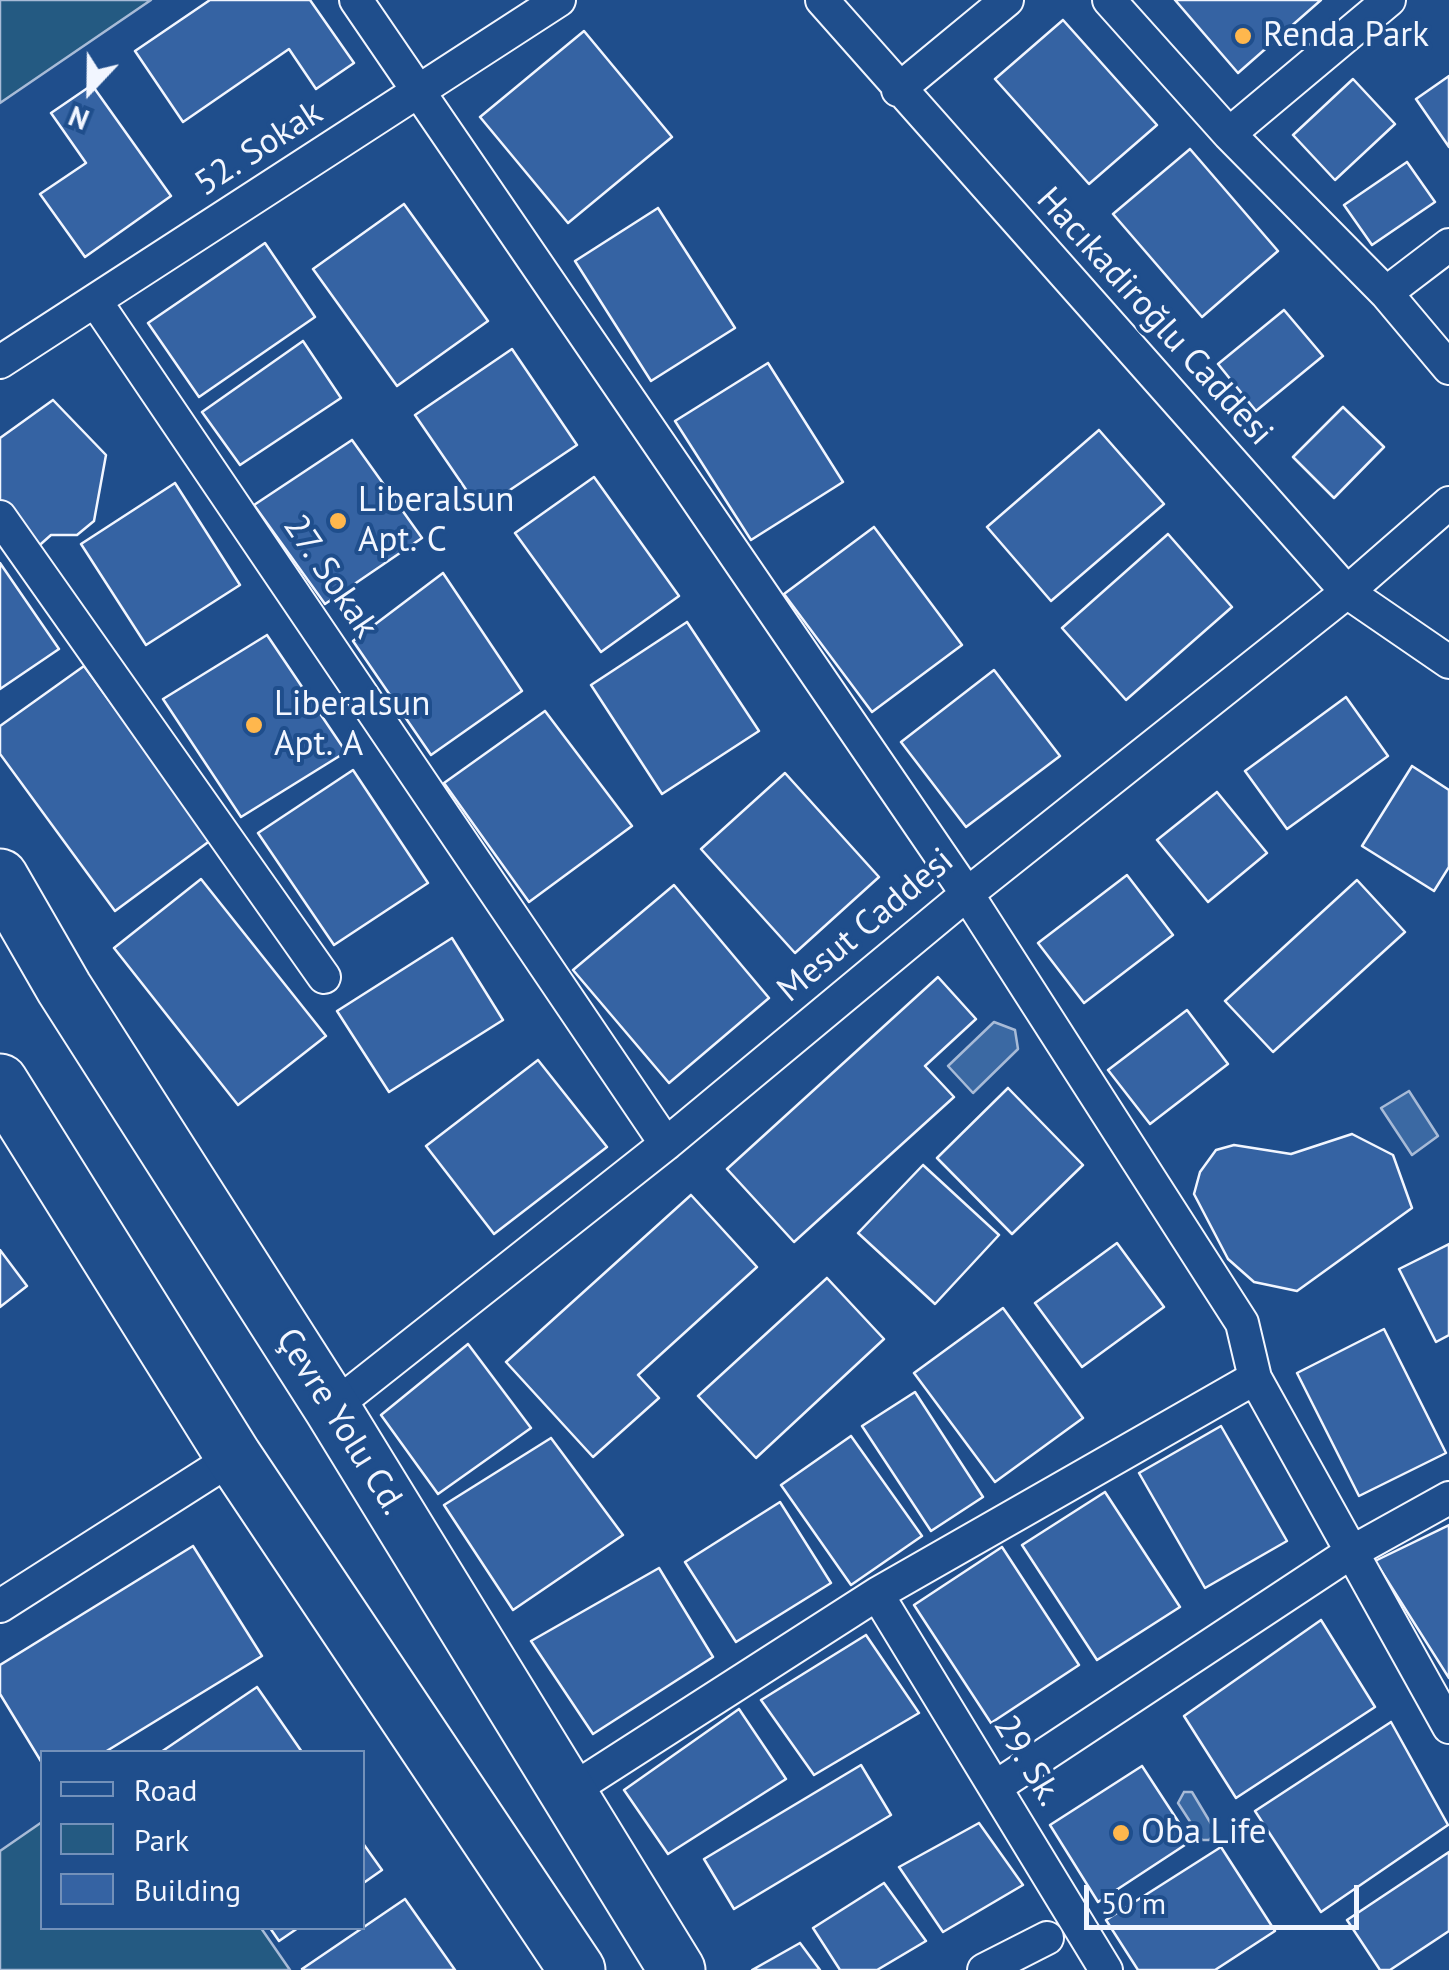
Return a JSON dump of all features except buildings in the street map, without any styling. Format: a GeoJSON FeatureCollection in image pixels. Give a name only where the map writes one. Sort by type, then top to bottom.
{"type":"FeatureCollection","features":[{"type":"Feature","properties":{"kind":"highway","name":"Çevre Yolu Cd."},"geometry":{"type":"LineString","coordinates":[[0,877],[75,1004],[332,1408],[677,1970]]}},
{"type":"Feature","properties":{"kind":"highway"},"geometry":{"type":"LineString","coordinates":[[0,1082],[234,1457],[577,1970]]}},
{"type":"Feature","properties":{"kind":"street"},"geometry":{"type":"LineString","coordinates":[[356,0],[967,894],[1242,1324],[1256,1378],[1449,1727]]}},
{"type":"Feature","properties":{"kind":"street","name":"52. Sokak"},"geometry":{"type":"LineString","coordinates":[[0,362],[559,0]]}},
{"type":"Feature","properties":{"kind":"street","name":"Hacıkadiroğlu Caddesi"},"geometry":{"type":"LineString","coordinates":[[822,0],[1347,592],[1449,662]]}},
{"type":"Feature","properties":{"kind":"street"},"geometry":{"type":"LineString","coordinates":[[898,90],[1007,0]]}},
{"type":"Feature","properties":{"kind":"street"},"geometry":{"type":"LineString","coordinates":[[1109,0],[1229,134],[1386,293],[1449,368]]}},
{"type":"Feature","properties":{"kind":"street"},"geometry":{"type":"LineString","coordinates":[[1229,134],[1389,0]]}},
{"type":"Feature","properties":{"kind":"street"},"geometry":{"type":"LineString","coordinates":[[1386,293],[1449,245]]}},
{"type":"Feature","properties":{"kind":"street","name":"27. Sokak"},"geometry":{"type":"LineString","coordinates":[[96,302],[666,1144]]}},
{"type":"Feature","properties":{"kind":"street","name":"Mesut Caddesi"},"geometry":{"type":"LineString","coordinates":[[332,1408],[666,1144],[967,894],[1347,592],[1449,503]]}},
{"type":"Feature","properties":{"kind":"street"},"geometry":{"type":"LineString","coordinates":[[0,517],[324,978]]}},
{"type":"Feature","properties":{"kind":"street"},"geometry":{"type":"LineString","coordinates":[[567,1793],[878,1594],[1256,1378]]}},
{"type":"Feature","properties":{"kind":"street"},"geometry":{"type":"LineString","coordinates":[[0,1606],[234,1457]]}},
{"type":"Feature","properties":{"kind":"street"},"geometry":{"type":"LineString","coordinates":[[997,1786],[1350,1552],[1449,1498]]}},
{"type":"Feature","properties":{"kind":"street","name":"29. Sk."},"geometry":{"type":"LineString","coordinates":[[878,1594],[1106,1970]]}},
{"type":"Feature","properties":{"kind":"street"},"geometry":{"type":"LineString","coordinates":[[984,1970],[1047,1938]]}},
{"type":"Feature","properties":{"kind":"green space"},"geometry":{"type":"Polygon","coordinates":[[[0,0],[151,0],[0,103],[0,0]]]}},
{"type":"Feature","properties":{"kind":"green space"},"geometry":{"type":"Polygon","coordinates":[[[40,1823],[40,1930],[262,1930],[290,1970],[0,1970],[0,1851],[40,1823]]]}},
{"type":"Feature","properties":{"kind":"shaded area"},"geometry":{"type":"Polygon","coordinates":[[[994,1022],[1015,1030],[1018,1049],[973,1093],[948,1066],[994,1022]]]}},
{"type":"Feature","properties":{"kind":"shaded area"},"geometry":{"type":"Polygon","coordinates":[[[1409,1091],[1438,1136],[1412,1155],[1381,1108],[1409,1091]]]}},
{"type":"Feature","properties":{"kind":"shaded area"},"geometry":{"type":"Polygon","coordinates":[[[1184,1792],[1192,1792],[1216,1832],[1209,1840],[1202,1840],[1178,1803],[1184,1792]]]}},
{"type":"Feature","properties":{"kind":"place","name":"Renda Park"},"geometry":{"type":"Point","coordinates":[1243,36]}},
{"type":"Feature","properties":{"kind":"place","name":"Liberalsun Apt. C"},"geometry":{"type":"Point","coordinates":[338,521]}},
{"type":"Feature","properties":{"kind":"place","name":"Liberalsun Apt. A"},"geometry":{"type":"Point","coordinates":[254,725]}},
{"type":"Feature","properties":{"kind":"place","name":"Oba Life"},"geometry":{"type":"Point","coordinates":[1121,1833]}}]}
